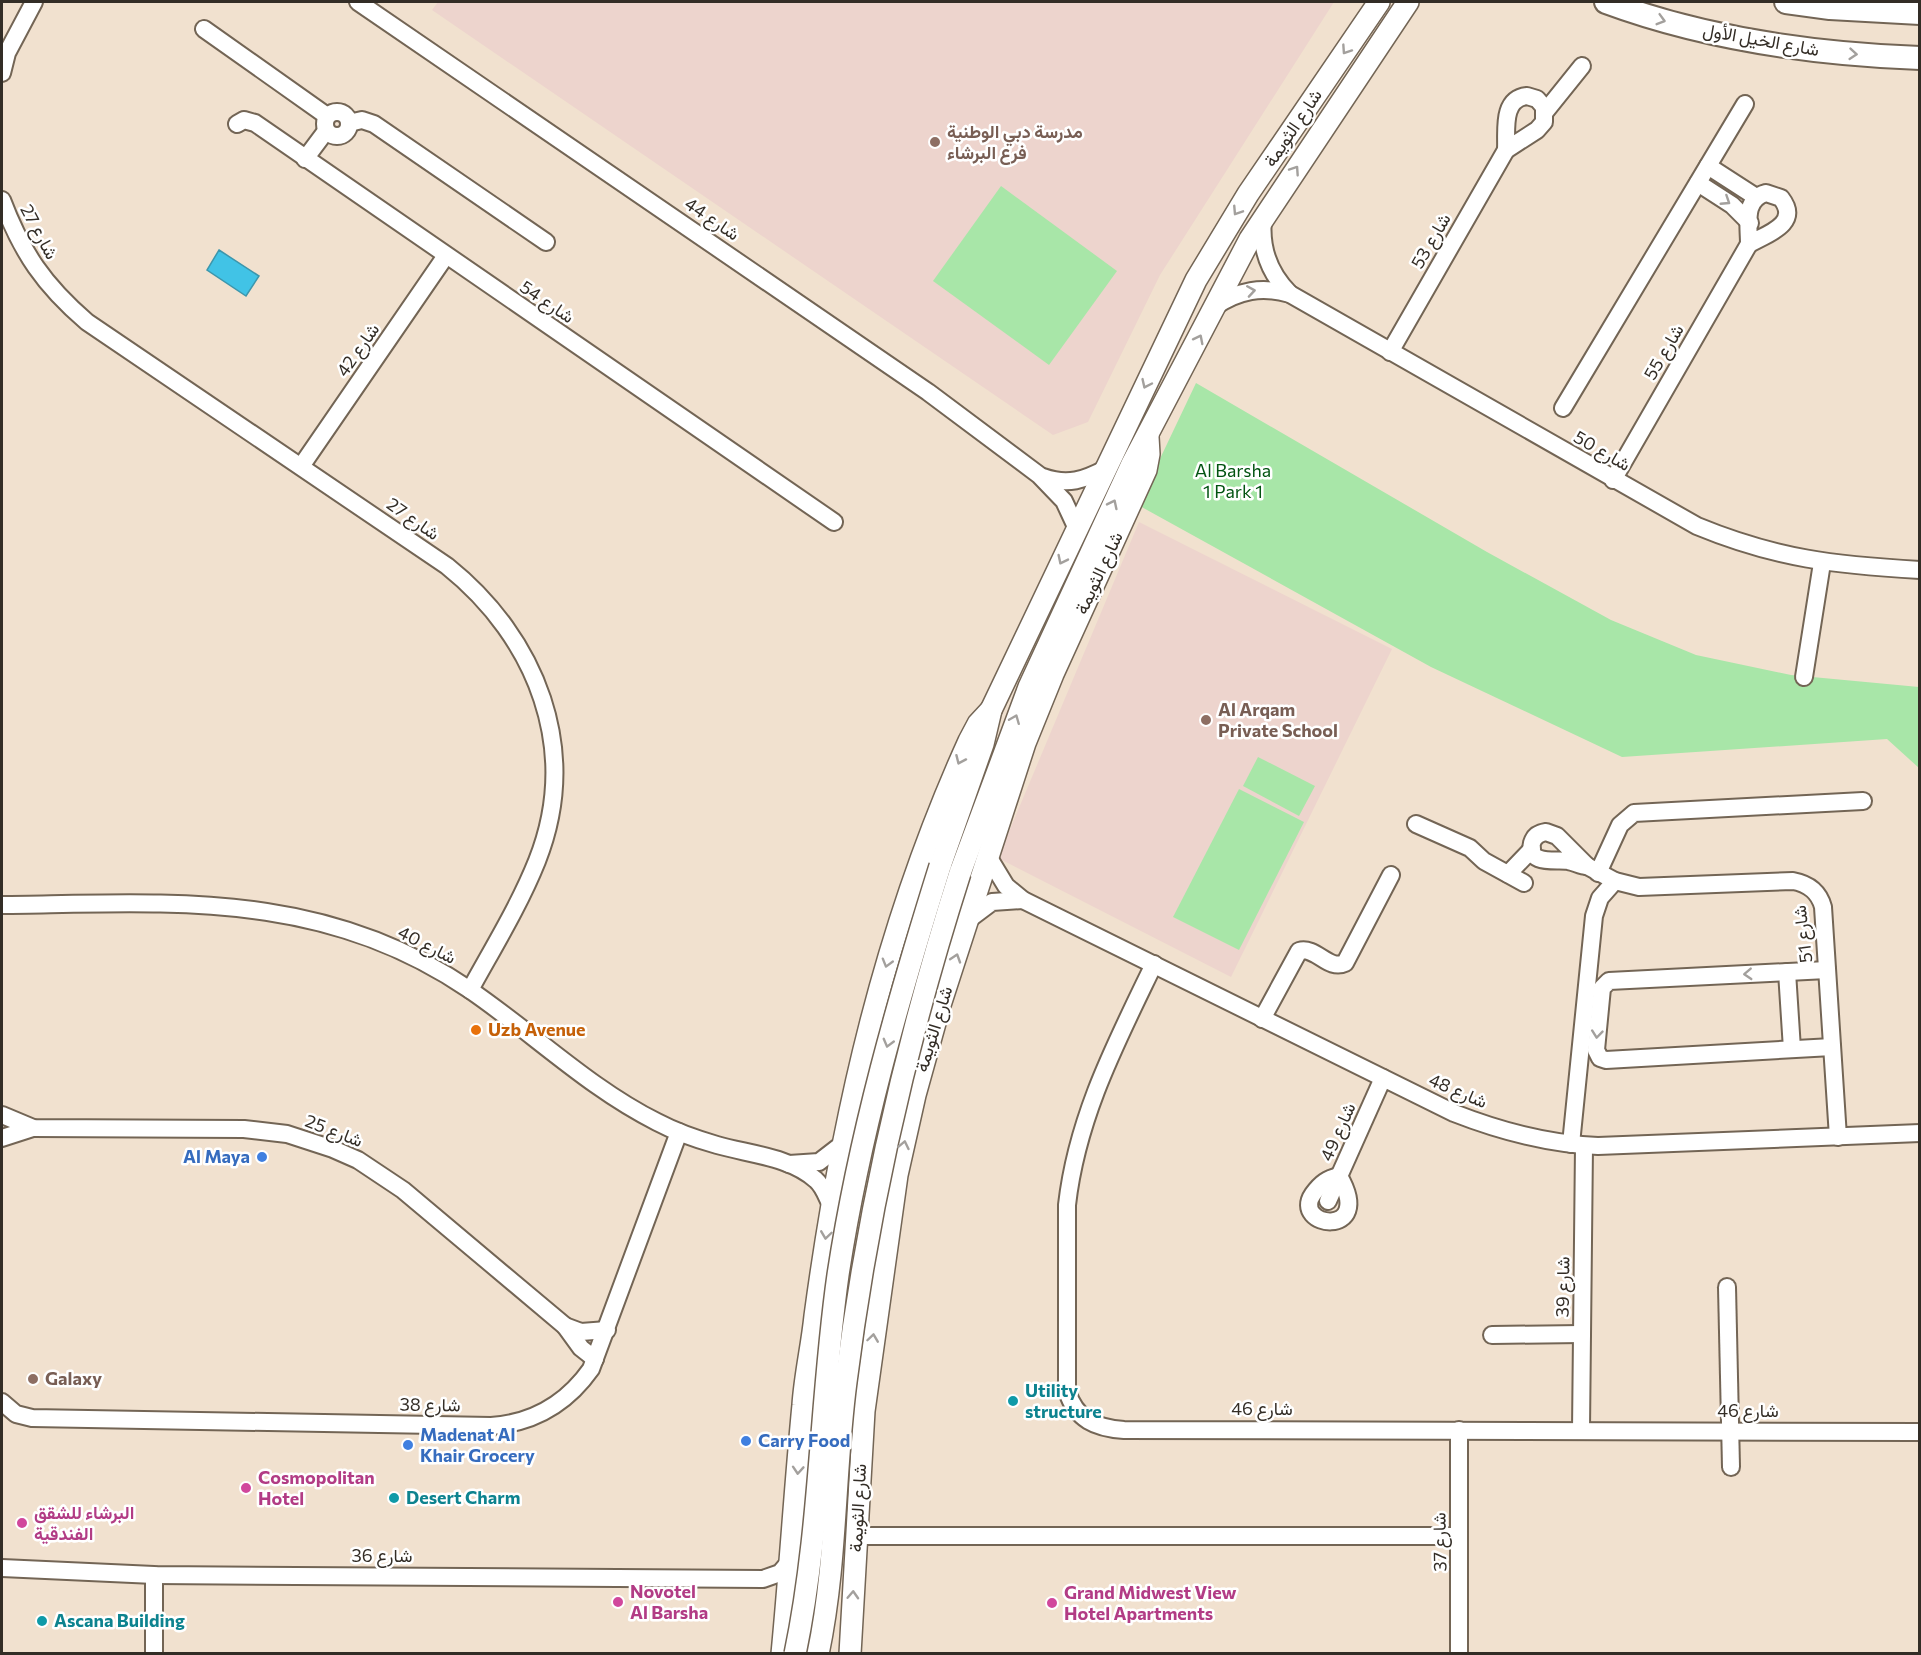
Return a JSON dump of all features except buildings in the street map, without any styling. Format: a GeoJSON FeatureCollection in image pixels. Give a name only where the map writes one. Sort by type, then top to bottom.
{"type":"FeatureCollection","features":[{"type":"Feature","properties":{"kind":"main road","name":"شارع الخيل الأول"},"geometry":{"type":"LineString","coordinates":[[1606,2],[1682,26],[1732,37],[1832,52],[1920,58]]}},
{"type":"Feature","properties":{"kind":"main road"},"geometry":{"type":"LineString","coordinates":[[1786,2],[1830,8],[1920,13]]}},
{"type":"Feature","properties":{"kind":"street"},"geometry":{"type":"LineString","coordinates":[[2,73],[7,53],[34,2]]}},
{"type":"Feature","properties":{"kind":"street","name":"شارع 44"},"geometry":{"type":"LineString","coordinates":[[358,2],[814,311],[928,392],[1039,476],[1064,501],[1077,529]]}},
{"type":"Feature","properties":{"kind":"street","name":"شارع الثويمة"},"geometry":{"type":"LineString","coordinates":[[795,1653],[808,1574],[825,1379],[840,1263],[880,1071],[906,972],[982,744],[991,710],[1212,251],[1379,2]]}},
{"type":"Feature","properties":{"kind":"street","name":"شارع الثويمة"},"geometry":{"type":"LineString","coordinates":[[818,1653],[831,1577],[845,1385],[874,1197],[901,1072],[927,976],[960,873],[1029,687],[1086,561],[1214,307],[1263,217],[1408,2]]}},
{"type":"Feature","properties":{"kind":"street"},"geometry":{"type":"LineString","coordinates":[[204,29],[329,128],[345,134],[349,123],[362,120],[374,124],[546,242]]}},
{"type":"Feature","properties":{"kind":"street"},"geometry":{"type":"LineString","coordinates":[[1506,150],[1541,126],[1545,112],[1582,66]]}},
{"type":"Feature","properties":{"kind":"street"},"geometry":{"type":"LineString","coordinates":[[1506,150],[1508,112],[1512,102],[1521,97],[1532,97],[1540,103],[1545,112]]}},
{"type":"Feature","properties":{"kind":"street"},"geometry":{"type":"LineString","coordinates":[[1563,408],[1745,104]]}},
{"type":"Feature","properties":{"kind":"street","name":"شارع 54"},"geometry":{"type":"LineString","coordinates":[[237,124],[244,120],[251,121],[834,522]]}},
{"type":"Feature","properties":{"kind":"street"},"geometry":{"type":"LineString","coordinates":[[309,161],[329,128]]}},
{"type":"Feature","properties":{"kind":"street","name":"شارع 53"},"geometry":{"type":"LineString","coordinates":[[1390,352],[1506,150]]}},
{"type":"Feature","properties":{"kind":"street"},"geometry":{"type":"LineString","coordinates":[[1708,166],[1756,197]]}},
{"type":"Feature","properties":{"kind":"street"},"geometry":{"type":"LineString","coordinates":[[1698,183],[1732,205],[1750,223]]}},
{"type":"Feature","properties":{"kind":"street"},"geometry":{"type":"LineString","coordinates":[[1766,193],[1776,195],[1786,207],[1787,218],[1777,231],[1749,244],[1750,205],[1756,197],[1766,193]]}},
{"type":"Feature","properties":{"kind":"street","name":"شارع 27"},"geometry":{"type":"LineString","coordinates":[[2,200],[15,235],[34,268],[58,297],[87,322],[302,465],[475,589],[499,615],[519,645],[538,688],[551,740],[553,773],[546,833],[526,886],[470,990]]}},
{"type":"Feature","properties":{"kind":"street","name":"شارع 50"},"geometry":{"type":"LineString","coordinates":[[1263,217],[1263,245],[1266,259],[1276,278],[1290,294]]}},
{"type":"Feature","properties":{"kind":"street","name":"شارع 55"},"geometry":{"type":"LineString","coordinates":[[1613,480],[1749,244]]}},
{"type":"Feature","properties":{"kind":"street","name":"شارع 42"},"geometry":{"type":"LineString","coordinates":[[302,465],[446,257]]}},
{"type":"Feature","properties":{"kind":"street","name":"شارع 50"},"geometry":{"type":"LineString","coordinates":[[1214,307],[1232,296],[1251,290],[1271,290],[1290,294],[1674,515],[1713,533],[1770,552],[1822,563],[1920,570]]}},
{"type":"Feature","properties":{"kind":"street","name":"شارع الثويمة"},"geometry":{"type":"LineString","coordinates":[[850,1653],[867,1382],[897,1175],[912,1106],[1011,783],[1038,710],[1146,470],[1149,454],[1148,437]]}},
{"type":"Feature","properties":{"kind":"street","name":"شارع 44"},"geometry":{"type":"LineString","coordinates":[[1039,476],[1057,482],[1073,482],[1107,468]]}},
{"type":"Feature","properties":{"kind":"street"},"geometry":{"type":"LineString","coordinates":[[1804,677],[1822,563]]}},
{"type":"Feature","properties":{"kind":"street","name":"شارع الثويمة"},"geometry":{"type":"LineString","coordinates":[[782,1653],[806,1377],[830,1203],[841,1145],[887,962],[916,867],[969,741],[978,724],[991,710]]}},
{"type":"Feature","properties":{"kind":"street"},"geometry":{"type":"LineString","coordinates":[[1592,869],[1620,825],[1634,813],[1863,801]]}},
{"type":"Feature","properties":{"kind":"street"},"geometry":{"type":"LineString","coordinates":[[1416,824],[1470,848],[1484,861],[1524,883]]}},
{"type":"Feature","properties":{"kind":"street"},"geometry":{"type":"LineString","coordinates":[[1508,874],[1532,849],[1535,837],[1542,832],[1550,832],[1592,869]]}},
{"type":"Feature","properties":{"kind":"street"},"geometry":{"type":"LineString","coordinates":[[1532,849],[1536,857],[1544,861],[1568,861],[1592,869]]}},
{"type":"Feature","properties":{"kind":"street","name":"شارع 48"},"geometry":{"type":"LineString","coordinates":[[989,858],[999,878],[1023,900],[1383,1078],[1473,1120],[1512,1132],[1578,1145],[1920,1133]]}},
{"type":"Feature","properties":{"kind":"street","name":"شارع 51"},"geometry":{"type":"LineString","coordinates":[[1592,869],[1615,881],[1652,888],[1793,881],[1806,885],[1817,894],[1823,908],[1838,1137]]}},
{"type":"Feature","properties":{"kind":"street"},"geometry":{"type":"LineString","coordinates":[[1262,1019],[1299,951],[1309,951],[1334,965],[1345,963],[1391,875]]}},
{"type":"Feature","properties":{"kind":"street","name":"شارع 39"},"geometry":{"type":"LineString","coordinates":[[1581,1430],[1582,1334],[1578,1145],[1594,916],[1600,898],[1615,881]]}},
{"type":"Feature","properties":{"kind":"street","name":"شارع 48"},"geometry":{"type":"LineString","coordinates":[[968,920],[992,902],[1023,900]]}},
{"type":"Feature","properties":{"kind":"street","name":"شارع 40"},"geometry":{"type":"LineString","coordinates":[[2,905],[185,903],[282,913],[373,940],[423,963],[470,990],[620,1101],[679,1132],[789,1164],[817,1181],[830,1203]]}},
{"type":"Feature","properties":{"kind":"street","name":"شارع 46"},"geometry":{"type":"LineString","coordinates":[[1154,964],[1098,1082],[1083,1121],[1072,1162],[1067,1205],[1067,1382],[1074,1409],[1097,1426],[1116,1429],[1920,1432]]}},
{"type":"Feature","properties":{"kind":"street"},"geometry":{"type":"LineString","coordinates":[[1827,970],[1609,981],[1602,988],[1596,1050],[1600,1058],[1606,1060],[1832,1047]]}},
{"type":"Feature","properties":{"kind":"street"},"geometry":{"type":"LineString","coordinates":[[1787,972],[1792,1049]]}},
{"type":"Feature","properties":{"kind":"street","name":"شارع 49"},"geometry":{"type":"LineString","coordinates":[[1328,1201],[1383,1078]]}},
{"type":"Feature","properties":{"kind":"street","name":"شارع 25"},"geometry":{"type":"LineString","coordinates":[[2,1115],[33,1128]]}},
{"type":"Feature","properties":{"kind":"street","name":"شارع 25"},"geometry":{"type":"LineString","coordinates":[[2,1138],[33,1128],[254,1130],[286,1134],[333,1149],[358,1160],[396,1185],[565,1326],[581,1348],[595,1359]]}},
{"type":"Feature","properties":{"kind":"street","name":"شارع 38"},"geometry":{"type":"LineString","coordinates":[[2,1402],[16,1414],[32,1418],[500,1425],[536,1415],[564,1399],[579,1385],[595,1359],[679,1132]]}},
{"type":"Feature","properties":{"kind":"street","name":"شارع 40"},"geometry":{"type":"LineString","coordinates":[[789,1164],[819,1161],[841,1145]]}},
{"type":"Feature","properties":{"kind":"street"},"geometry":{"type":"LineString","coordinates":[[1727,1287],[1731,1467]]}},
{"type":"Feature","properties":{"kind":"street"},"geometry":{"type":"LineString","coordinates":[[565,1326],[581,1332],[607,1330]]}},
{"type":"Feature","properties":{"kind":"street"},"geometry":{"type":"LineString","coordinates":[[1492,1335],[1582,1334]]}},
{"type":"Feature","properties":{"kind":"street"},"geometry":{"type":"LineString","coordinates":[[806,1377],[820,1393],[834,1400],[849,1398],[867,1382]]}},
{"type":"Feature","properties":{"kind":"street"},"geometry":{"type":"LineString","coordinates":[[801,1433],[817,1419],[833,1414],[848,1420],[862,1435]]}},
{"type":"Feature","properties":{"kind":"street","name":"شارع 37"},"geometry":{"type":"LineString","coordinates":[[1459,1430],[1459,1653]]}},
{"type":"Feature","properties":{"kind":"street"},"geometry":{"type":"LineString","coordinates":[[857,1536],[1459,1536]]}},
{"type":"Feature","properties":{"kind":"street"},"geometry":{"type":"LineString","coordinates":[[763,1579],[780,1573],[791,1560]]}},
{"type":"Feature","properties":{"kind":"street","name":"شارع 36"},"geometry":{"type":"LineString","coordinates":[[2,1568],[154,1575],[763,1579]]}},
{"type":"Feature","properties":{"kind":"street"},"geometry":{"type":"LineString","coordinates":[[154,1575],[154,1653]]}},
{"type":"Feature","properties":{"kind":"street"},"geometry":{"type":"LineString","coordinates":[[763,1579],[779,1588],[787,1599]]}},
{"type":"Feature","properties":{"kind":"shaded area","name":"مدرسة دبي الوطنية فرع البرشاء"},"geometry":{"type":"Polygon","coordinates":[[[438,2],[1334,2],[1160,275],[1088,422],[1053,435],[432,10],[438,2]]]}},
{"type":"Feature","properties":{"kind":"shaded area","name":"Al Arqam Private School"},"geometry":{"type":"Polygon","coordinates":[[[1139,522],[1392,649],[1231,977],[998,858],[1139,522]]]}},
{"type":"Feature","properties":{"kind":"green space"},"geometry":{"type":"Polygon","coordinates":[[[1001,186],[1117,271],[1049,365],[933,281],[1001,186]]]}},
{"type":"Feature","properties":{"kind":"green space","name":"Al Barsha 1 Park 1"},"geometry":{"type":"Polygon","coordinates":[[[1196,383],[1487,552],[1611,620],[1696,655],[1791,675],[1919,687],[1919,768],[1887,739],[1622,757],[1431,667],[1138,505],[1196,383]]]}},
{"type":"Feature","properties":{"kind":"green space"},"geometry":{"type":"Polygon","coordinates":[[[1258,757],[1315,786],[1299,816],[1243,786],[1258,757]]]}},
{"type":"Feature","properties":{"kind":"green space"},"geometry":{"type":"Polygon","coordinates":[[[1239,789],[1304,822],[1239,950],[1173,917],[1239,789]]]}},
{"type":"Feature","properties":{"kind":"water"},"geometry":{"type":"Polygon","coordinates":[[[219,250],[259,276],[246,296],[207,270],[219,250]]]}},
{"type":"Feature","properties":{"kind":"place","name":"مدرسة دبي الوطنية فرع البرشاء"},"geometry":{"type":"Point","coordinates":[935,142]}},
{"type":"Feature","properties":{"kind":"place","name":"Al Arqam Private School"},"geometry":{"type":"Point","coordinates":[1206,720]}},
{"type":"Feature","properties":{"kind":"place","name":"Uzb Avenue"},"geometry":{"type":"Point","coordinates":[476,1030]}},
{"type":"Feature","properties":{"kind":"place","name":"Al Maya"},"geometry":{"type":"Point","coordinates":[262,1157]}},
{"type":"Feature","properties":{"kind":"place","name":"Galaxy"},"geometry":{"type":"Point","coordinates":[33,1379]}},
{"type":"Feature","properties":{"kind":"place","name":"Utility structure"},"geometry":{"type":"Point","coordinates":[1013,1401]}},
{"type":"Feature","properties":{"kind":"place","name":"Carry Food"},"geometry":{"type":"Point","coordinates":[746,1441]}},
{"type":"Feature","properties":{"kind":"place","name":"Madenat Al Khair Grocery"},"geometry":{"type":"Point","coordinates":[408,1445]}},
{"type":"Feature","properties":{"kind":"place","name":"Cosmopolitan Hotel"},"geometry":{"type":"Point","coordinates":[246,1488]}},
{"type":"Feature","properties":{"kind":"place","name":"Desert Charm"},"geometry":{"type":"Point","coordinates":[394,1498]}},
{"type":"Feature","properties":{"kind":"place","name":"البرشاء للشقق الفندقية"},"geometry":{"type":"Point","coordinates":[22,1523]}},
{"type":"Feature","properties":{"kind":"place","name":"Novotel Al Barsha"},"geometry":{"type":"Point","coordinates":[618,1602]}},
{"type":"Feature","properties":{"kind":"place","name":"Grand Midwest View Hotel Apartments"},"geometry":{"type":"Point","coordinates":[1052,1603]}},
{"type":"Feature","properties":{"kind":"place","name":"Ascana Building"},"geometry":{"type":"Point","coordinates":[42,1621]}}]}
